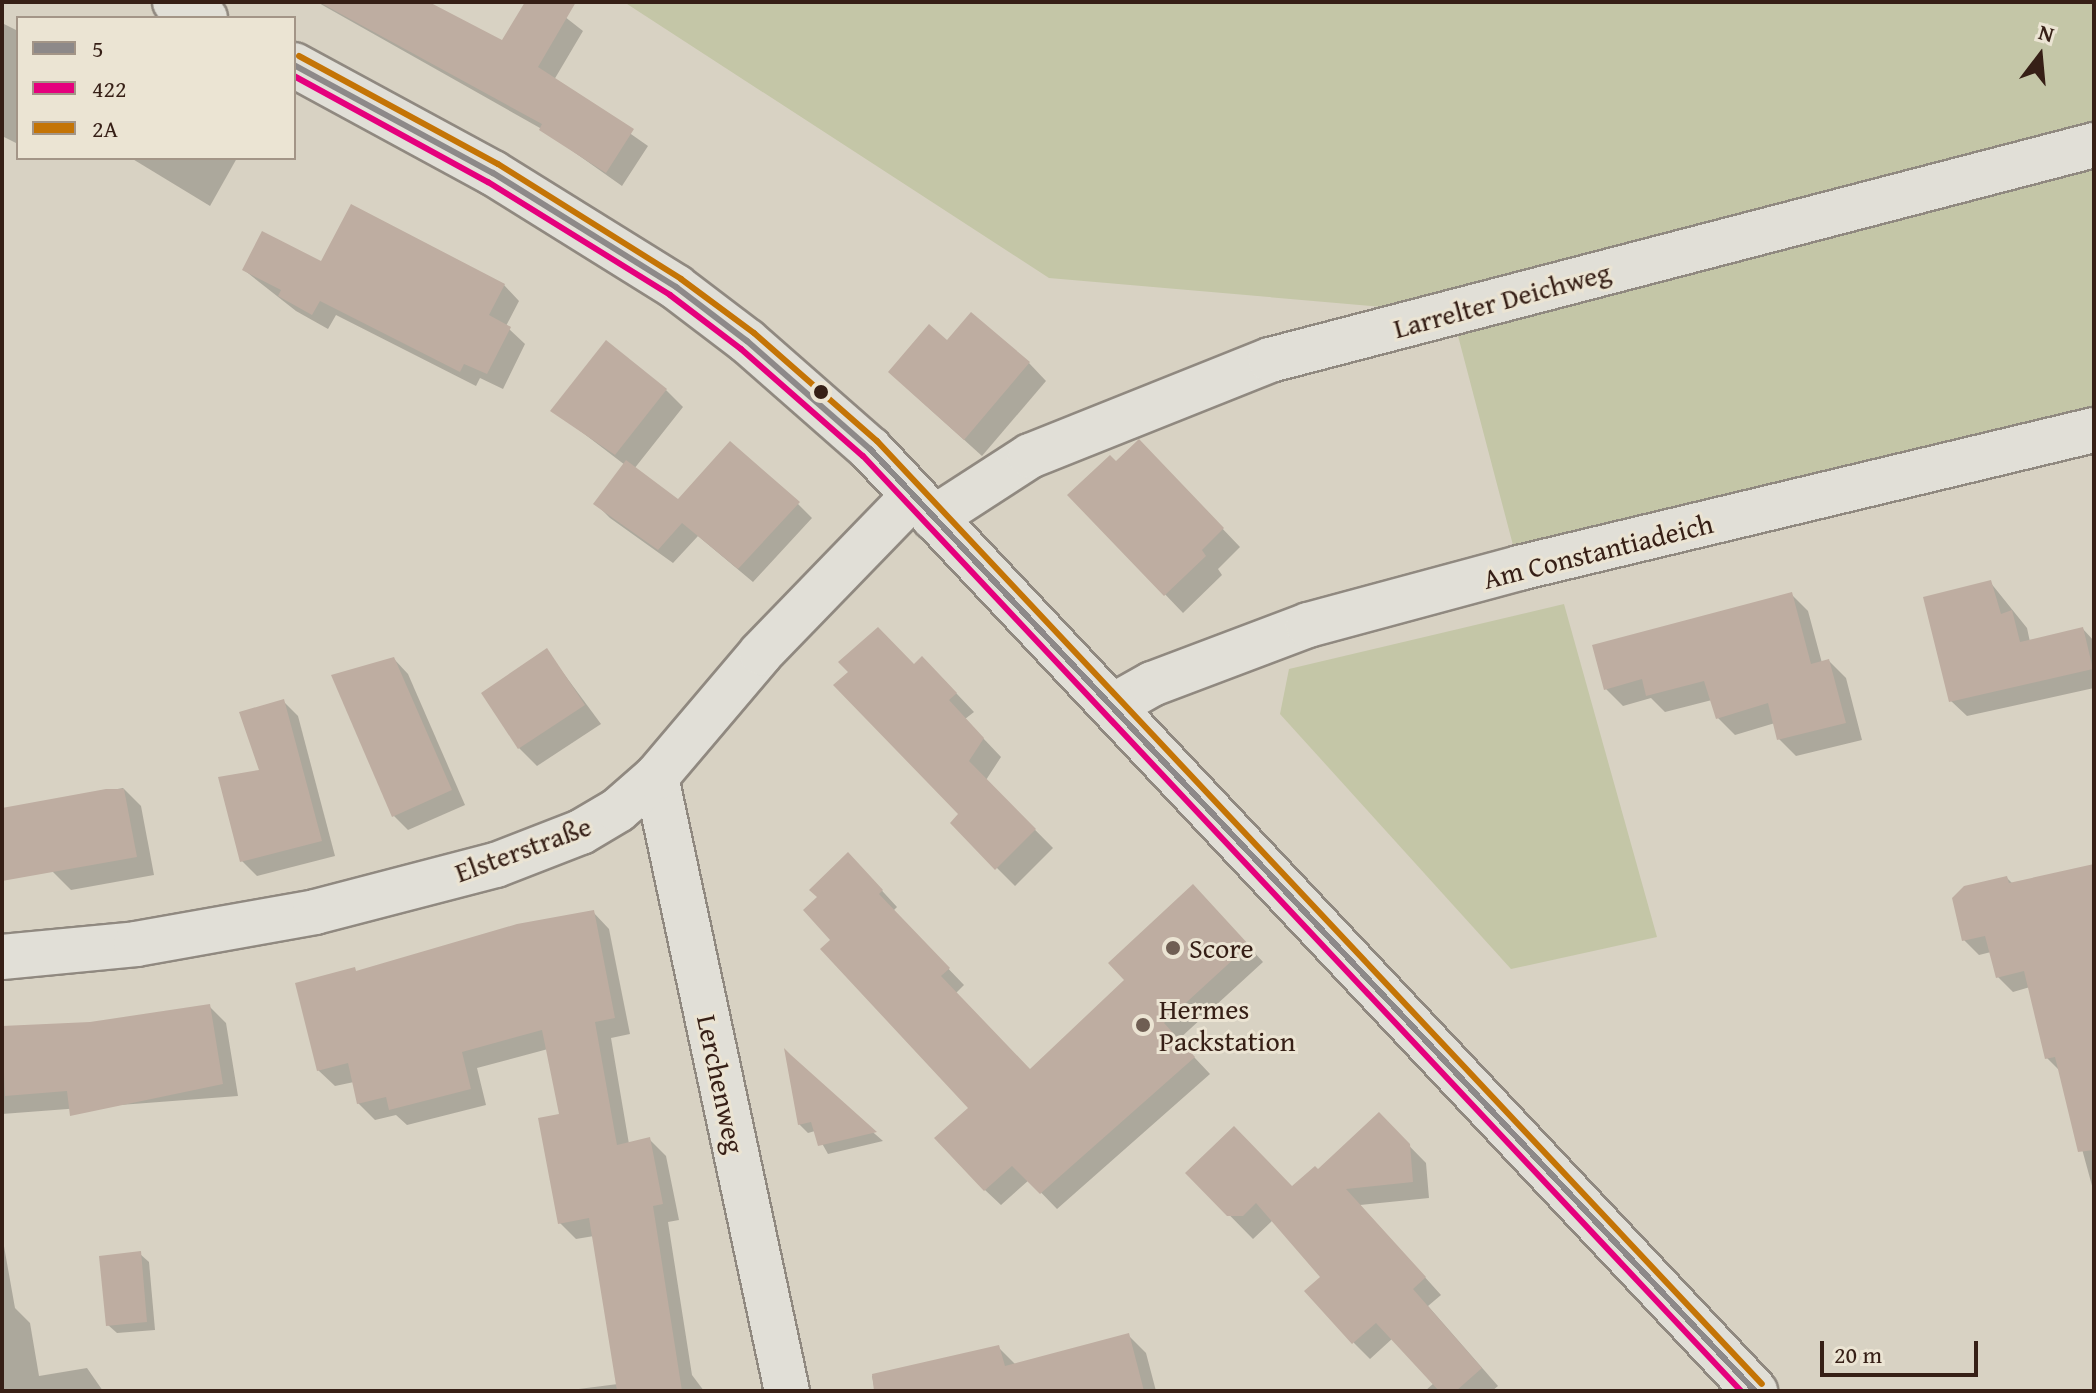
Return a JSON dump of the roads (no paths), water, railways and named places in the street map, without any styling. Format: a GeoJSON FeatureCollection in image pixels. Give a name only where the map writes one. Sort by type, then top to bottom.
{"type":"FeatureCollection","features":[{"type":"Feature","properties":{"kind":"street"},"geometry":{"type":"LineString","coordinates":[[175,2],[201,16]]}},
{"type":"Feature","properties":{"kind":"street"},"geometry":{"type":"LineString","coordinates":[[296,66],[493,173],[676,287],[814,399],[924,507],[1113,706],[1755,1391]]}},
{"type":"Feature","properties":{"kind":"street","name":"Larrelter Deichweg"},"geometry":{"type":"LineString","coordinates":[[924,507],[1030,456],[1270,360],[2094,145]]}},
{"type":"Feature","properties":{"kind":"street","name":"Am Constantiadeich"},"geometry":{"type":"LineString","coordinates":[[1113,706],[1152,684],[1308,625],[1519,568],[2094,430]]}},
{"type":"Feature","properties":{"kind":"street","name":"Elsterstraße"},"geometry":{"type":"LineString","coordinates":[[2,957],[233,929],[496,865],[581,832],[618,810],[656,777],[761,653],[924,507]]}},
{"type":"Feature","properties":{"kind":"street","name":"Lerchenweg"},"geometry":{"type":"LineString","coordinates":[[656,777],[787,1391]]}},
{"type":"Feature","properties":{"kind":"place","name":"Score"},"geometry":{"type":"Point","coordinates":[1173,948]}},
{"type":"Feature","properties":{"kind":"place","name":"Hermes Packstation"},"geometry":{"type":"Point","coordinates":[1143,1025]}}]}
